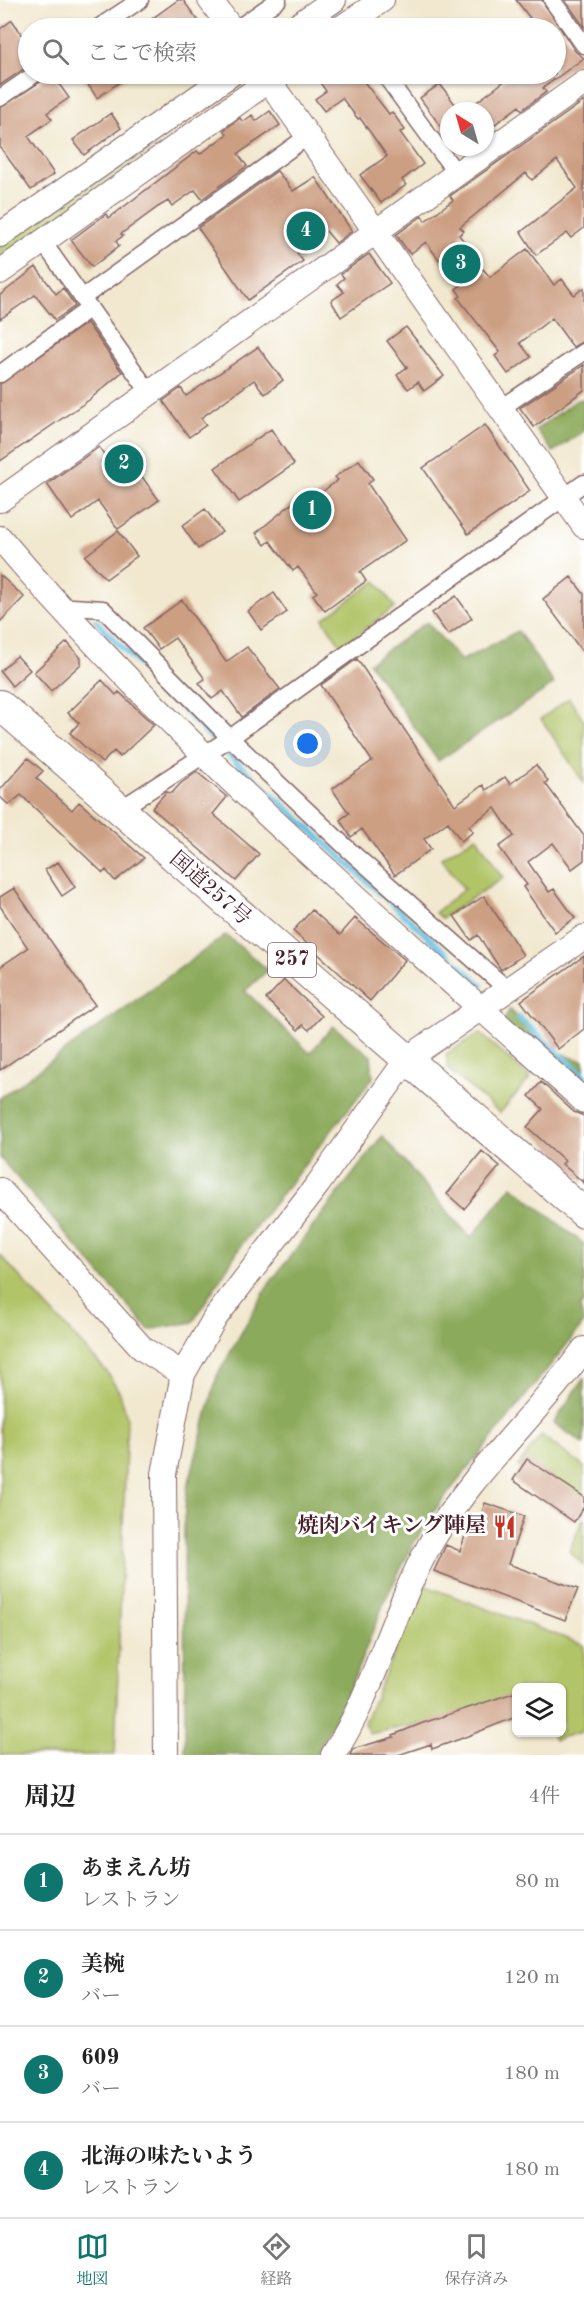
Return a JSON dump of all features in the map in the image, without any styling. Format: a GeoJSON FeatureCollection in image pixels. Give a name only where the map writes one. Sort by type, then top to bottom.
{"type":"FeatureCollection","features":[{"type":"Feature","properties":{"kind":"highway","name":"国道257号"},"geometry":{"type":"LineString","coordinates":[[0,705],[584,1213]]}},
{"type":"Feature","properties":{"kind":"street"},"geometry":{"type":"LineString","coordinates":[[113,18],[140,0]]}},
{"type":"Feature","properties":{"kind":"street"},"geometry":{"type":"LineString","coordinates":[[210,0],[224,18]]}},
{"type":"Feature","properties":{"kind":"street"},"geometry":{"type":"LineString","coordinates":[[252,18],[278,0]]}},
{"type":"Feature","properties":{"kind":"street"},"geometry":{"type":"LineString","coordinates":[[308,18],[334,0]]}},
{"type":"Feature","properties":{"kind":"street"},"geometry":{"type":"LineString","coordinates":[[359,18],[382,0]]}},
{"type":"Feature","properties":{"kind":"street"},"geometry":{"type":"LineString","coordinates":[[552,0],[565,18]]}},
{"type":"Feature","properties":{"kind":"street"},"geometry":{"type":"LineString","coordinates":[[566,20],[584,45]]}},
{"type":"Feature","properties":{"kind":"street"},"geometry":{"type":"LineString","coordinates":[[0,500],[148,392],[584,83]]}},
{"type":"Feature","properties":{"kind":"street"},"geometry":{"type":"LineString","coordinates":[[0,98],[20,84]]}},
{"type":"Feature","properties":{"kind":"street"},"geometry":{"type":"LineString","coordinates":[[0,235],[217,84]]}},
{"type":"Feature","properties":{"kind":"street"},"geometry":{"type":"LineString","coordinates":[[0,272],[260,84]]}},
{"type":"Feature","properties":{"kind":"street"},"geometry":{"type":"LineString","coordinates":[[276,84],[308,136],[584,526]]}},
{"type":"Feature","properties":{"kind":"street"},"geometry":{"type":"LineString","coordinates":[[391,84],[456,173]]}},
{"type":"Feature","properties":{"kind":"street"},"geometry":{"type":"LineString","coordinates":[[0,374],[86,303],[308,136]]}},
{"type":"Feature","properties":{"kind":"street"},"geometry":{"type":"LineString","coordinates":[[43,242],[148,392]]}},
{"type":"Feature","properties":{"kind":"street"},"geometry":{"type":"LineString","coordinates":[[500,409],[584,352]]}},
{"type":"Feature","properties":{"kind":"street"},"geometry":{"type":"LineString","coordinates":[[119,810],[230,738],[584,483]]}},
{"type":"Feature","properties":{"kind":"street"},"geometry":{"type":"LineString","coordinates":[[0,538],[57,606],[202,755],[401,939],[481,1007],[584,1101]]}},
{"type":"Feature","properties":{"kind":"street"},"geometry":{"type":"LineString","coordinates":[[57,606],[103,609],[230,738],[350,851],[507,989]]}},
{"type":"Feature","properties":{"kind":"street"},"geometry":{"type":"LineString","coordinates":[[166,1755],[164,1474],[183,1374],[214,1318],[318,1184],[407,1059],[584,937]]}},
{"type":"Feature","properties":{"kind":"street"},"geometry":{"type":"LineString","coordinates":[[0,1190],[143,1349],[183,1374]]}},
{"type":"Feature","properties":{"kind":"street"},"geometry":{"type":"LineString","coordinates":[[343,1750],[415,1572],[436,1534],[482,1471],[584,1349]]}},
{"type":"Feature","properties":{"kind":"green space"},"geometry":{"type":"Polygon","coordinates":[[[157,146],[0,259],[0,246],[120,165],[157,146]]]}},
{"type":"Feature","properties":{"kind":"green space"},"geometry":{"type":"Polygon","coordinates":[[[584,399],[584,431],[553,452],[536,430],[577,400],[584,399]]]}},
{"type":"Feature","properties":{"kind":"green space"},"geometry":{"type":"Polygon","coordinates":[[[376,581],[395,607],[341,646],[323,619],[376,581]]]}},
{"type":"Feature","properties":{"kind":"green space"},"geometry":{"type":"Polygon","coordinates":[[[427,622],[461,661],[518,631],[554,684],[438,761],[369,663],[427,622]]]}},
{"type":"Feature","properties":{"kind":"green space"},"geometry":{"type":"Polygon","coordinates":[[[569,698],[584,720],[584,783],[541,719],[569,698]]]}},
{"type":"Feature","properties":{"kind":"green space"},"geometry":{"type":"Polygon","coordinates":[[[476,836],[503,878],[442,918],[435,913],[464,889],[441,858],[476,836]]]}},
{"type":"Feature","properties":{"kind":"green space"},"geometry":{"type":"Polygon","coordinates":[[[226,935],[268,970],[245,991],[310,1053],[333,1026],[371,1056],[373,1078],[242,1244],[193,1322],[149,1330],[0,1158],[0,1098],[226,935]]]}},
{"type":"Feature","properties":{"kind":"green space"},"geometry":{"type":"Polygon","coordinates":[[[510,1009],[542,1042],[572,1058],[584,1061],[584,1070],[571,1092],[500,1027],[510,1009]]]}},
{"type":"Feature","properties":{"kind":"green space"},"geometry":{"type":"Polygon","coordinates":[[[480,1033],[530,1078],[500,1113],[448,1069],[446,1054],[480,1033]]]}},
{"type":"Feature","properties":{"kind":"green space"},"geometry":{"type":"Polygon","coordinates":[[[382,1136],[471,1238],[512,1186],[584,1244],[584,1302],[580,1307],[584,1323],[440,1503],[415,1541],[385,1600],[351,1686],[316,1755],[185,1755],[184,1520],[187,1490],[217,1376],[269,1284],[382,1136]]]}},
{"type":"Feature","properties":{"kind":"green space"},"geometry":{"type":"Polygon","coordinates":[[[0,1255],[107,1372],[120,1393],[127,1417],[115,1755],[0,1755],[0,1255]]]}},
{"type":"Feature","properties":{"kind":"green space"},"geometry":{"type":"Polygon","coordinates":[[[584,1378],[584,1444],[554,1423],[584,1378]]]}},
{"type":"Feature","properties":{"kind":"green space"},"geometry":{"type":"Polygon","coordinates":[[[541,1435],[584,1467],[584,1514],[518,1466],[541,1435]]]}},
{"type":"Feature","properties":{"kind":"green space"},"geometry":{"type":"Polygon","coordinates":[[[584,1516],[584,1566],[569,1551],[584,1516]]]}},
{"type":"Feature","properties":{"kind":"green space"},"geometry":{"type":"Polygon","coordinates":[[[423,1585],[584,1645],[584,1731],[566,1736],[566,1683],[512,1683],[512,1706],[369,1734],[364,1723],[423,1585]]]}},
{"type":"Feature","properties":{"kind":"building"},"geometry":{"type":"Polygon","coordinates":[[[178,0],[183,0],[196,18],[153,18],[178,0]]]}},
{"type":"Feature","properties":{"kind":"building"},"geometry":{"type":"Polygon","coordinates":[[[516,0],[542,0],[554,18],[530,18],[516,0]]]}},
{"type":"Feature","properties":{"kind":"building"},"geometry":{"type":"Polygon","coordinates":[[[565,0],[584,0],[584,27],[565,0]]]}},
{"type":"Feature","properties":{"kind":"building"},"geometry":{"type":"Polygon","coordinates":[[[12,20],[18,29],[18,73],[0,85],[0,29],[12,20]]]}},
{"type":"Feature","properties":{"kind":"building"},"geometry":{"type":"Polygon","coordinates":[[[566,37],[575,51],[584,58],[566,71],[566,37]]]}},
{"type":"Feature","properties":{"kind":"building"},"geometry":{"type":"Polygon","coordinates":[[[37,84],[59,84],[69,98],[47,113],[52,119],[28,136],[54,174],[31,190],[0,147],[0,108],[37,84]]]}},
{"type":"Feature","properties":{"kind":"building"},"geometry":{"type":"Polygon","coordinates":[[[88,84],[117,84],[97,98],[88,84]]]}},
{"type":"Feature","properties":{"kind":"building"},"geometry":{"type":"Polygon","coordinates":[[[321,84],[366,84],[405,130],[400,132],[423,164],[402,180],[406,185],[381,203],[360,175],[387,156],[360,118],[358,119],[342,98],[324,111],[315,99],[326,91],[321,84]]]}},
{"type":"Feature","properties":{"kind":"building"},"geometry":{"type":"Polygon","coordinates":[[[440,84],[453,102],[440,102],[440,126],[420,98],[440,84]]]}},
{"type":"Feature","properties":{"kind":"building"},"geometry":{"type":"Polygon","coordinates":[[[501,84],[548,84],[543,88],[546,92],[522,110],[519,106],[494,125],[494,102],[477,102],[501,84]]]}},
{"type":"Feature","properties":{"kind":"building"},"geometry":{"type":"Polygon","coordinates":[[[584,101],[584,228],[571,238],[567,233],[536,255],[521,232],[577,188],[557,160],[532,180],[526,173],[460,227],[464,231],[459,235],[468,247],[443,265],[426,242],[410,254],[396,235],[422,216],[425,221],[453,200],[450,196],[584,101]]]}},
{"type":"Feature","properties":{"kind":"building"},"geometry":{"type":"Polygon","coordinates":[[[270,111],[280,125],[238,154],[247,166],[202,199],[195,190],[172,206],[168,201],[158,207],[121,234],[123,236],[116,241],[119,246],[92,267],[71,240],[106,214],[109,218],[197,151],[200,154],[227,134],[224,130],[240,118],[243,122],[252,115],[256,121],[270,111]]]}},
{"type":"Feature","properties":{"kind":"building"},"geometry":{"type":"Polygon","coordinates":[[[111,113],[121,128],[84,155],[73,140],[111,113]]]}},
{"type":"Feature","properties":{"kind":"building"},"geometry":{"type":"Polygon","coordinates":[[[277,171],[293,191],[315,177],[352,231],[336,243],[326,231],[297,253],[303,261],[248,300],[198,228],[277,171]]]}},
{"type":"Feature","properties":{"kind":"building"},"geometry":{"type":"Polygon","coordinates":[[[527,249],[554,285],[562,279],[574,295],[584,288],[584,341],[573,347],[552,318],[520,343],[531,357],[508,374],[495,356],[500,352],[458,298],[461,296],[456,289],[483,269],[490,277],[527,249]]]}},
{"type":"Feature","properties":{"kind":"building"},"geometry":{"type":"Polygon","coordinates":[[[369,254],[390,283],[341,317],[331,301],[344,292],[337,284],[344,278],[341,274],[369,254]]]}},
{"type":"Feature","properties":{"kind":"building"},"geometry":{"type":"Polygon","coordinates":[[[36,267],[56,294],[63,288],[75,306],[55,320],[35,295],[0,319],[0,295],[36,267]]]}},
{"type":"Feature","properties":{"kind":"building"},"geometry":{"type":"Polygon","coordinates":[[[87,323],[122,372],[89,400],[0,461],[0,384],[87,323]]]}},
{"type":"Feature","properties":{"kind":"building"},"geometry":{"type":"Polygon","coordinates":[[[406,327],[444,376],[424,391],[418,382],[408,389],[397,375],[407,367],[387,341],[406,327]]]}},
{"type":"Feature","properties":{"kind":"building"},"geometry":{"type":"Polygon","coordinates":[[[258,347],[283,380],[265,394],[254,380],[201,418],[206,425],[189,437],[163,401],[181,388],[186,396],[258,347]]]}},
{"type":"Feature","properties":{"kind":"building"},"geometry":{"type":"Polygon","coordinates":[[[584,365],[584,390],[534,427],[520,408],[584,365]]]}},
{"type":"Feature","properties":{"kind":"building"},"geometry":{"type":"Polygon","coordinates":[[[485,425],[530,491],[468,534],[423,468],[485,425]]]}},
{"type":"Feature","properties":{"kind":"building"},"geometry":{"type":"Polygon","coordinates":[[[271,429],[294,464],[239,502],[215,468],[271,429]]]}},
{"type":"Feature","properties":{"kind":"building"},"geometry":{"type":"Polygon","coordinates":[[[123,445],[143,472],[140,474],[159,500],[118,529],[98,501],[72,520],[47,484],[99,447],[106,457],[123,445]]]}},
{"type":"Feature","properties":{"kind":"building"},"geometry":{"type":"Polygon","coordinates":[[[359,460],[373,479],[368,484],[406,540],[360,572],[366,581],[325,611],[313,595],[317,592],[298,567],[293,571],[270,541],[265,545],[256,533],[295,501],[300,508],[338,480],[335,477],[359,460]]]}},
{"type":"Feature","properties":{"kind":"building"},"geometry":{"type":"Polygon","coordinates":[[[205,509],[222,532],[198,549],[182,526],[205,509]]]}},
{"type":"Feature","properties":{"kind":"building"},"geometry":{"type":"Polygon","coordinates":[[[118,531],[137,556],[106,579],[85,556],[118,531]]]}},
{"type":"Feature","properties":{"kind":"building"},"geometry":{"type":"Polygon","coordinates":[[[0,575],[24,597],[0,622],[0,575]]]}},
{"type":"Feature","properties":{"kind":"building"},"geometry":{"type":"Polygon","coordinates":[[[571,577],[584,594],[584,654],[543,599],[571,577]]]}},
{"type":"Feature","properties":{"kind":"building"},"geometry":{"type":"Polygon","coordinates":[[[274,593],[287,612],[261,630],[248,611],[274,593]]]}},
{"type":"Feature","properties":{"kind":"building"},"geometry":{"type":"Polygon","coordinates":[[[456,596],[472,618],[448,635],[432,613],[456,596]]]}},
{"type":"Feature","properties":{"kind":"building"},"geometry":{"type":"Polygon","coordinates":[[[182,600],[226,662],[247,647],[280,689],[242,717],[223,691],[212,699],[199,683],[205,679],[175,638],[159,649],[143,628],[182,600]]]}},
{"type":"Feature","properties":{"kind":"building"},"geometry":{"type":"Polygon","coordinates":[[[67,642],[81,658],[81,664],[51,691],[34,672],[67,642]]]}},
{"type":"Feature","properties":{"kind":"building"},"geometry":{"type":"Polygon","coordinates":[[[17,656],[30,670],[12,686],[0,671],[17,656]]]}},
{"type":"Feature","properties":{"kind":"building"},"geometry":{"type":"Polygon","coordinates":[[[357,659],[455,805],[483,785],[486,790],[505,777],[510,784],[536,765],[548,781],[545,783],[584,836],[584,860],[572,869],[553,843],[528,862],[549,892],[554,889],[575,918],[555,932],[523,887],[527,885],[499,847],[514,836],[495,808],[469,826],[473,832],[461,841],[448,822],[424,839],[431,849],[395,875],[362,829],[351,837],[340,820],[349,813],[332,789],[372,761],[321,685],[357,659]]]}},
{"type":"Feature","properties":{"kind":"building"},"geometry":{"type":"Polygon","coordinates":[[[102,680],[116,695],[119,692],[154,725],[120,757],[114,751],[102,763],[70,733],[79,723],[68,713],[102,680]]]}},
{"type":"Feature","properties":{"kind":"building"},"geometry":{"type":"Polygon","coordinates":[[[28,758],[43,771],[36,778],[72,810],[79,802],[144,858],[115,881],[106,870],[103,873],[21,795],[9,805],[0,797],[0,790],[28,758]]]}},
{"type":"Feature","properties":{"kind":"building"},"geometry":{"type":"Polygon","coordinates":[[[197,772],[227,797],[213,814],[259,854],[236,881],[152,808],[166,792],[172,793],[181,783],[197,772]]]}},
{"type":"Feature","properties":{"kind":"building"},"geometry":{"type":"Polygon","coordinates":[[[58,862],[75,887],[62,896],[45,870],[58,862]]]}},
{"type":"Feature","properties":{"kind":"building"},"geometry":{"type":"Polygon","coordinates":[[[14,888],[95,1005],[0,1070],[0,967],[28,948],[0,906],[0,897],[14,888]]]}},
{"type":"Feature","properties":{"kind":"building"},"geometry":{"type":"Polygon","coordinates":[[[484,896],[523,955],[501,970],[478,935],[471,940],[454,916],[484,896]]]}},
{"type":"Feature","properties":{"kind":"building"},"geometry":{"type":"Polygon","coordinates":[[[312,910],[340,935],[355,918],[405,960],[370,1001],[293,931],[312,910]]]}},
{"type":"Feature","properties":{"kind":"building"},"geometry":{"type":"Polygon","coordinates":[[[584,956],[584,1029],[558,1049],[521,1001],[584,956]]]}},
{"type":"Feature","properties":{"kind":"building"},"geometry":{"type":"Polygon","coordinates":[[[284,980],[322,1016],[309,1030],[303,1025],[298,1030],[266,999],[284,980]]]}},
{"type":"Feature","properties":{"kind":"building"},"geometry":{"type":"Polygon","coordinates":[[[541,1082],[574,1112],[584,1116],[584,1183],[562,1164],[565,1161],[527,1127],[543,1109],[529,1096],[541,1082]]]}},
{"type":"Feature","properties":{"kind":"building"},"geometry":{"type":"Polygon","coordinates":[[[482,1151],[500,1166],[464,1209],[447,1194],[482,1151]]]}},
{"type":"Feature","properties":{"kind":"building"},"geometry":{"type":"Polygon","coordinates":[[[527,1459],[584,1497],[584,1507],[574,1522],[513,1480],[527,1459]]]}},
{"type":"Feature","properties":{"kind":"building"},"geometry":{"type":"Polygon","coordinates":[[[485,1503],[524,1516],[508,1564],[578,1589],[565,1620],[434,1571],[446,1545],[460,1551],[468,1527],[476,1530],[485,1503]]]}},
{"type":"Feature","properties":{"kind":"building"},"geometry":{"type":"Polygon","coordinates":[[[512,1693],[512,1719],[460,1739],[432,1749],[431,1744],[398,1755],[350,1755],[353,1749],[394,1737],[393,1735],[512,1693]]]}},
{"type":"Feature","properties":{"kind":"waterway"},"geometry":{"type":"LineString","coordinates":[[96,621],[220,747],[481,985]]}},
{"type":"Feature","properties":{"kind":"waterway"},"geometry":{"type":"LineString","coordinates":[[519,1018],[584,1076]]}},
{"type":"Feature","properties":{"kind":"place","name":"北海の味たいよう"},"geometry":{"type":"Point","coordinates":[306,231]}},
{"type":"Feature","properties":{"kind":"place","name":"609"},"geometry":{"type":"Point","coordinates":[461,264]}},
{"type":"Feature","properties":{"kind":"place","name":"美椀"},"geometry":{"type":"Point","coordinates":[124,464]}},
{"type":"Feature","properties":{"kind":"place","name":"あまえん坊"},"geometry":{"type":"Point","coordinates":[312,510]}},
{"type":"Feature","properties":{"kind":"place","name":"焼肉バイキング陣屋"},"geometry":{"type":"Point","coordinates":[504,1526]}}]}
